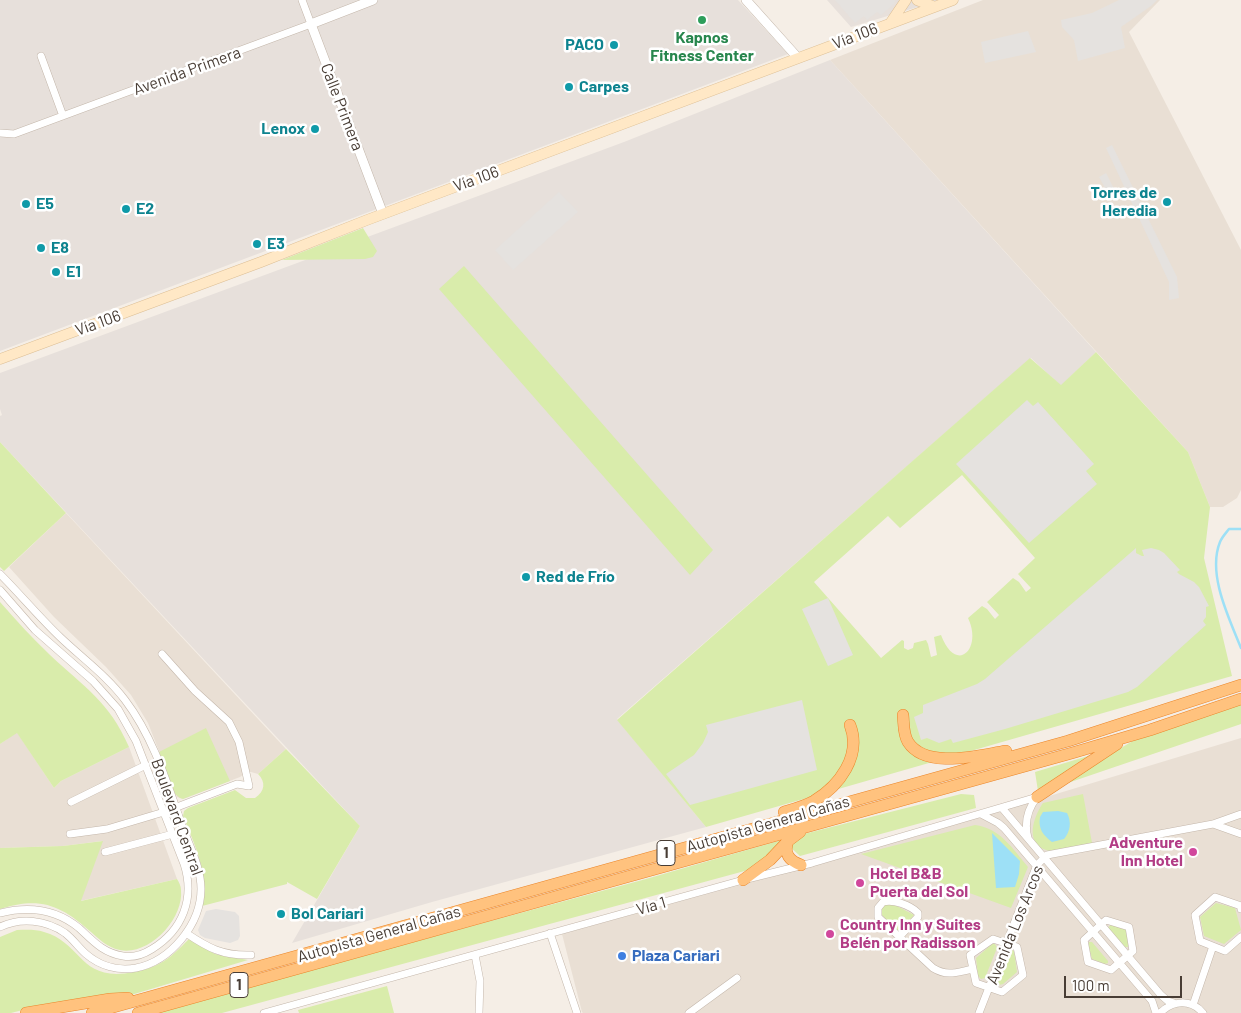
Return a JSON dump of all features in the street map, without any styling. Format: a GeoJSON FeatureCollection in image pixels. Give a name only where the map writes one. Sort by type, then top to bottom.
{"type":"FeatureCollection","features":[{"type":"Feature","properties":{"kind":"highway"},"geometry":{"type":"LineString","coordinates":[[903,715],[905,735],[914,748],[934,758],[961,758],[1015,750],[1240,686]]}},
{"type":"Feature","properties":{"kind":"highway","name":"Autopista General Cañas"},"geometry":{"type":"LineString","coordinates":[[92,1013],[1068,741],[1240,686]]}},
{"type":"Feature","properties":{"kind":"highway","name":"Autopista General Cañas"},"geometry":{"type":"LineString","coordinates":[[138,1013],[1128,737],[1241,699]]}},
{"type":"Feature","properties":{"kind":"highway"},"geometry":{"type":"LineString","coordinates":[[506,898],[654,850],[758,820],[813,801],[838,781],[847,767],[854,744],[854,735],[850,726]]}},
{"type":"Feature","properties":{"kind":"highway"},"geometry":{"type":"LineString","coordinates":[[1037,797],[1128,737]]}},
{"type":"Feature","properties":{"kind":"highway"},"geometry":{"type":"LineString","coordinates":[[742,880],[770,860],[788,841],[808,827]]}},
{"type":"Feature","properties":{"kind":"highway"},"geometry":{"type":"LineString","coordinates":[[788,841],[787,856],[801,865]]}},
{"type":"Feature","properties":{"kind":"highway"},"geometry":{"type":"LineString","coordinates":[[26,1013],[110,999],[144,999]]}},
{"type":"Feature","properties":{"kind":"main road"},"geometry":{"type":"LineString","coordinates":[[891,23],[906,0]]}},
{"type":"Feature","properties":{"kind":"main road"},"geometry":{"type":"LineString","coordinates":[[917,0],[934,7]]}},
{"type":"Feature","properties":{"kind":"main road","name":"Vía 106"},"geometry":{"type":"LineString","coordinates":[[0,359],[953,0]]}},
{"type":"Feature","properties":{"kind":"street","name":"Calle Primera"},"geometry":{"type":"LineString","coordinates":[[302,0],[383,214]]}},
{"type":"Feature","properties":{"kind":"street","name":"Avenida Primera"},"geometry":{"type":"LineString","coordinates":[[0,132],[14,134],[373,0]]}},
{"type":"Feature","properties":{"kind":"street"},"geometry":{"type":"LineString","coordinates":[[746,0],[798,58]]}},
{"type":"Feature","properties":{"kind":"street"},"geometry":{"type":"LineString","coordinates":[[41,56],[63,116]]}},
{"type":"Feature","properties":{"kind":"street","name":"Boulevard Central"},"geometry":{"type":"LineString","coordinates":[[0,574],[47,625],[122,695],[143,727],[176,807],[201,880],[200,903],[184,935],[168,952],[153,962],[137,968],[121,969],[102,964],[92,958],[70,937],[52,926],[32,921],[20,921],[0,927]]}},
{"type":"Feature","properties":{"kind":"street","name":"Boulevard Central"},"geometry":{"type":"LineString","coordinates":[[0,590],[35,630],[94,681],[126,720],[173,834],[189,882],[187,904],[173,932],[160,944],[148,951],[133,956],[122,956],[109,952],[98,946],[72,923],[54,913],[39,910],[18,910],[0,913]]}},
{"type":"Feature","properties":{"kind":"street"},"geometry":{"type":"LineString","coordinates":[[70,834],[108,829],[164,812],[237,784],[249,786],[239,742],[229,722],[196,691],[162,654]]}},
{"type":"Feature","properties":{"kind":"street"},"geometry":{"type":"LineString","coordinates":[[94,681],[101,674]]}},
{"type":"Feature","properties":{"kind":"street"},"geometry":{"type":"LineString","coordinates":[[71,802],[146,765]]}},
{"type":"Feature","properties":{"kind":"street"},"geometry":{"type":"LineString","coordinates":[[1029,841],[1026,823],[1028,813],[1037,797]]}},
{"type":"Feature","properties":{"kind":"street","name":"Vía 1"},"geometry":{"type":"LineString","coordinates":[[264,1013],[289,1010],[475,955],[742,880],[822,860],[1037,797]]}},
{"type":"Feature","properties":{"kind":"street"},"geometry":{"type":"LineString","coordinates":[[1002,808],[1127,956],[1162,995],[1174,1004]]}},
{"type":"Feature","properties":{"kind":"street"},"geometry":{"type":"LineString","coordinates":[[981,814],[1004,828],[1037,865],[1152,1001],[1156,1013]]}},
{"type":"Feature","properties":{"kind":"street","name":"Avenida Los Arcos"},"geometry":{"type":"LineString","coordinates":[[979,1013],[1037,865],[1043,858],[1047,855],[1213,824],[1241,814]]}},
{"type":"Feature","properties":{"kind":"street"},"geometry":{"type":"LineString","coordinates":[[1213,824],[1241,834]]}},
{"type":"Feature","properties":{"kind":"street"},"geometry":{"type":"LineString","coordinates":[[105,852],[173,834]]}},
{"type":"Feature","properties":{"kind":"street"},"geometry":{"type":"LineString","coordinates":[[1241,909],[1240,906],[1215,897],[1195,915],[1200,941],[1225,950],[1241,937]]}},
{"type":"Feature","properties":{"kind":"street"},"geometry":{"type":"LineString","coordinates":[[900,936],[918,917],[918,913],[893,901],[883,902],[878,908],[878,917],[933,968],[949,974],[973,969]]}},
{"type":"Feature","properties":{"kind":"street"},"geometry":{"type":"LineString","coordinates":[[18,910],[20,921]]}},
{"type":"Feature","properties":{"kind":"street"},"geometry":{"type":"LineString","coordinates":[[182,917],[192,922]]}},
{"type":"Feature","properties":{"kind":"street"},"geometry":{"type":"LineString","coordinates":[[1106,920],[1129,927],[1133,951],[1112,970],[1088,962],[1084,940],[1101,925],[1106,920]]}},
{"type":"Feature","properties":{"kind":"street"},"geometry":{"type":"LineString","coordinates":[[173,932],[184,935],[218,952],[251,956]]}},
{"type":"Feature","properties":{"kind":"street"},"geometry":{"type":"LineString","coordinates":[[550,934],[576,1011],[568,1013]]}},
{"type":"Feature","properties":{"kind":"street"},"geometry":{"type":"LineString","coordinates":[[993,938],[1007,943],[1018,947],[1022,975],[1002,992],[976,982],[970,955],[993,938]]}},
{"type":"Feature","properties":{"kind":"street"},"geometry":{"type":"LineString","coordinates":[[1193,1005],[1213,946]]}},
{"type":"Feature","properties":{"kind":"street"},"geometry":{"type":"LineString","coordinates":[[475,955],[480,982],[479,1013]]}},
{"type":"Feature","properties":{"kind":"street"},"geometry":{"type":"LineString","coordinates":[[689,1013],[737,978]]}},
{"type":"Feature","properties":{"kind":"street"},"geometry":{"type":"LineString","coordinates":[[1160,1013],[1167,1007],[1184,1002],[1193,1005],[1204,1013]]}},
{"type":"Feature","properties":{"kind":"shaded area"},"geometry":{"type":"Polygon","coordinates":[[[0,0],[738,0],[788,54],[0,351],[0,0]]]}},
{"type":"Feature","properties":{"kind":"shaded area"},"geometry":{"type":"Polygon","coordinates":[[[827,0],[941,0],[851,27],[827,0]]]}},
{"type":"Feature","properties":{"kind":"shaded area"},"geometry":{"type":"Polygon","coordinates":[[[835,0],[895,0],[894,4],[881,15],[877,12],[867,20],[864,16],[855,23],[835,0]]]}},
{"type":"Feature","properties":{"kind":"shaded area"},"geometry":{"type":"Polygon","coordinates":[[[983,0],[1160,0],[1129,32],[1241,250],[1241,490],[1237,498],[1223,507],[1210,507],[1188,452],[830,60],[983,0]]]}},
{"type":"Feature","properties":{"kind":"shaded area"},"geometry":{"type":"Polygon","coordinates":[[[1119,0],[1157,0],[1121,27],[1125,48],[1078,61],[1074,40],[1062,27],[1061,20],[1092,13],[1119,0]]]}},
{"type":"Feature","properties":{"kind":"shaded area"},"geometry":{"type":"Polygon","coordinates":[[[1028,31],[1036,52],[985,63],[981,42],[1028,31]]]}},
{"type":"Feature","properties":{"kind":"shaded area"},"geometry":{"type":"Polygon","coordinates":[[[830,60],[1096,352],[1061,386],[1031,358],[617,719],[706,827],[432,902],[292,943],[360,826],[0,442],[0,416],[2,415],[0,409],[0,373],[624,142],[830,60]]]}},
{"type":"Feature","properties":{"kind":"shaded area"},"geometry":{"type":"Polygon","coordinates":[[[1112,145],[1177,277],[1179,298],[1169,300],[1169,282],[1106,148],[1112,145]]]}},
{"type":"Feature","properties":{"kind":"shaded area"},"geometry":{"type":"Polygon","coordinates":[[[1106,173],[1117,195],[1111,199],[1099,177],[1106,173]]]}},
{"type":"Feature","properties":{"kind":"shaded area"},"geometry":{"type":"Polygon","coordinates":[[[559,192],[578,212],[513,270],[495,250],[559,192]]]}},
{"type":"Feature","properties":{"kind":"shaded area"},"geometry":{"type":"Polygon","coordinates":[[[1027,400],[1033,406],[1038,402],[1094,464],[1086,471],[1097,484],[1029,543],[956,464],[1027,400]]]}},
{"type":"Feature","properties":{"kind":"shaded area"},"geometry":{"type":"Polygon","coordinates":[[[66,513],[286,749],[258,774],[245,773],[240,777],[183,799],[177,797],[148,723],[131,695],[106,667],[54,617],[9,567],[66,513]]]}},
{"type":"Feature","properties":{"kind":"shaded area"},"geometry":{"type":"Polygon","coordinates":[[[1136,548],[1136,553],[1142,556],[1144,556],[1142,550],[1151,548],[1164,553],[1180,570],[1177,572],[1179,574],[1199,587],[1209,606],[1206,607],[1206,617],[1203,621],[1206,625],[1137,687],[1128,692],[953,743],[951,739],[939,743],[927,738],[921,740],[914,717],[923,713],[923,705],[977,684],[985,679],[1136,548]]]}},
{"type":"Feature","properties":{"kind":"shaded area"},"geometry":{"type":"Polygon","coordinates":[[[828,598],[853,655],[828,666],[802,609],[828,598]]]}},
{"type":"Feature","properties":{"kind":"shaded area"},"geometry":{"type":"Polygon","coordinates":[[[802,700],[817,770],[690,805],[666,774],[694,755],[708,732],[706,725],[802,700]]]}},
{"type":"Feature","properties":{"kind":"shaded area"},"geometry":{"type":"Polygon","coordinates":[[[17,732],[54,788],[61,781],[129,747],[177,879],[80,901],[102,841],[63,846],[0,848],[0,744],[17,732]]]}},
{"type":"Feature","properties":{"kind":"shaded area"},"geometry":{"type":"Polygon","coordinates":[[[1241,738],[1241,1013],[582,1012],[562,934],[914,837],[1241,738]]]}},
{"type":"Feature","properties":{"kind":"shaded area"},"geometry":{"type":"Polygon","coordinates":[[[216,909],[235,912],[239,916],[240,936],[238,940],[230,943],[205,938],[200,935],[198,930],[206,911],[216,909]]]}},
{"type":"Feature","properties":{"kind":"green space"},"geometry":{"type":"Polygon","coordinates":[[[363,228],[377,251],[373,257],[365,259],[282,260],[363,228]]]}},
{"type":"Feature","properties":{"kind":"green space"},"geometry":{"type":"Polygon","coordinates":[[[464,266],[713,550],[690,575],[439,289],[464,266]]]}},
{"type":"Feature","properties":{"kind":"green space"},"geometry":{"type":"Polygon","coordinates":[[[1096,352],[1188,452],[1210,507],[1204,558],[1232,676],[706,827],[617,720],[1030,358],[1061,385],[1096,352]],[[962,475],[900,528],[888,516],[814,582],[881,658],[902,640],[904,641],[904,648],[908,650],[913,648],[914,643],[926,640],[931,657],[937,655],[934,637],[941,635],[947,647],[954,654],[960,655],[966,653],[970,648],[972,639],[972,629],[968,618],[982,606],[995,619],[999,615],[987,602],[1013,578],[1019,582],[1026,592],[1031,588],[1018,574],[1035,558],[962,475]]]}},
{"type":"Feature","properties":{"kind":"green space"},"geometry":{"type":"Polygon","coordinates":[[[0,442],[66,513],[4,571],[0,567],[0,442]]]}},
{"type":"Feature","properties":{"kind":"green space"},"geometry":{"type":"Polygon","coordinates":[[[0,602],[43,649],[85,686],[104,706],[129,747],[61,781],[54,788],[17,733],[0,744],[0,602]]]}},
{"type":"Feature","properties":{"kind":"green space"},"geometry":{"type":"Polygon","coordinates":[[[1241,704],[1241,724],[1056,787],[1136,739],[1241,704]]]}},
{"type":"Feature","properties":{"kind":"green space"},"geometry":{"type":"Polygon","coordinates":[[[206,728],[230,781],[183,799],[180,798],[175,794],[159,752],[206,728]]]}},
{"type":"Feature","properties":{"kind":"green space"},"geometry":{"type":"Polygon","coordinates":[[[286,749],[360,826],[317,899],[287,882],[287,884],[202,906],[204,882],[200,860],[183,816],[184,811],[235,790],[246,798],[255,798],[261,792],[263,786],[258,774],[286,749]]]}},
{"type":"Feature","properties":{"kind":"green space"},"geometry":{"type":"Polygon","coordinates":[[[1098,753],[1038,791],[1035,772],[1098,753]]]}},
{"type":"Feature","properties":{"kind":"green space"},"geometry":{"type":"Polygon","coordinates":[[[961,794],[974,795],[976,808],[800,856],[789,846],[804,834],[961,794]]]}},
{"type":"Feature","properties":{"kind":"green space"},"geometry":{"type":"Polygon","coordinates":[[[1083,794],[1092,843],[1056,851],[1039,847],[1035,842],[1033,829],[1034,822],[1043,803],[1083,794]]]}},
{"type":"Feature","properties":{"kind":"green space"},"geometry":{"type":"Polygon","coordinates":[[[975,825],[992,830],[999,835],[1028,867],[1011,908],[861,854],[975,825]]]}},
{"type":"Feature","properties":{"kind":"green space"},"geometry":{"type":"Polygon","coordinates":[[[785,839],[752,869],[222,1013],[151,1013],[646,879],[785,839]]]}},
{"type":"Feature","properties":{"kind":"green space"},"geometry":{"type":"Polygon","coordinates":[[[103,841],[81,901],[177,879],[179,883],[181,889],[177,912],[171,923],[153,941],[131,950],[120,950],[104,943],[60,909],[38,903],[27,903],[0,909],[0,848],[63,846],[103,841]]]}},
{"type":"Feature","properties":{"kind":"green space"},"geometry":{"type":"Polygon","coordinates":[[[1216,903],[1235,908],[1241,930],[1224,944],[1204,936],[1200,917],[1216,903]]]}},
{"type":"Feature","properties":{"kind":"green space"},"geometry":{"type":"Polygon","coordinates":[[[886,904],[893,904],[914,915],[899,932],[881,914],[880,909],[886,904]]]}},
{"type":"Feature","properties":{"kind":"green space"},"geometry":{"type":"Polygon","coordinates":[[[1111,924],[1126,930],[1128,947],[1125,947],[1108,928],[1111,924]]]}},
{"type":"Feature","properties":{"kind":"green space"},"geometry":{"type":"Polygon","coordinates":[[[17,930],[41,931],[57,937],[92,967],[102,972],[116,974],[152,967],[170,957],[189,939],[215,954],[248,960],[131,995],[46,1004],[11,1013],[0,1013],[0,937],[17,930]]]}},
{"type":"Feature","properties":{"kind":"green space"},"geometry":{"type":"Polygon","coordinates":[[[1089,942],[1092,942],[1108,963],[1105,964],[1092,959],[1089,942]]]}},
{"type":"Feature","properties":{"kind":"green space"},"geometry":{"type":"Polygon","coordinates":[[[992,944],[995,944],[997,948],[985,978],[981,979],[978,976],[976,958],[992,944]]]}},
{"type":"Feature","properties":{"kind":"green space"},"geometry":{"type":"Polygon","coordinates":[[[1014,951],[1017,972],[1003,984],[999,985],[996,981],[1008,952],[1014,951]]]}},
{"type":"Feature","properties":{"kind":"green space"},"geometry":{"type":"Polygon","coordinates":[[[387,986],[394,1013],[299,1013],[298,1010],[387,986]]]}},
{"type":"Feature","properties":{"kind":"water"},"geometry":{"type":"Polygon","coordinates":[[[1058,811],[1067,813],[1070,827],[1064,839],[1052,842],[1042,831],[1040,817],[1043,812],[1058,811]]]}},
{"type":"Feature","properties":{"kind":"water"},"geometry":{"type":"Polygon","coordinates":[[[992,833],[1020,861],[1015,887],[996,888],[992,833]]]}},
{"type":"Feature","properties":{"kind":"waterway"},"geometry":{"type":"LineString","coordinates":[[1241,529],[1229,529],[1222,538],[1217,555],[1216,568],[1221,596],[1241,648]]}},
{"type":"Feature","properties":{"kind":"place","name":"Kapnos Fitness Center"},"geometry":{"type":"Point","coordinates":[702,20]}},
{"type":"Feature","properties":{"kind":"place","name":"PACO"},"geometry":{"type":"Point","coordinates":[614,45]}},
{"type":"Feature","properties":{"kind":"place","name":"Carpes"},"geometry":{"type":"Point","coordinates":[569,87]}},
{"type":"Feature","properties":{"kind":"place","name":"Lenox"},"geometry":{"type":"Point","coordinates":[315,129]}},
{"type":"Feature","properties":{"kind":"place","name":"Torres de Heredia"},"geometry":{"type":"Point","coordinates":[1167,202]}},
{"type":"Feature","properties":{"kind":"place","name":"E5"},"geometry":{"type":"Point","coordinates":[26,204]}},
{"type":"Feature","properties":{"kind":"place","name":"E2"},"geometry":{"type":"Point","coordinates":[126,209]}},
{"type":"Feature","properties":{"kind":"place","name":"E3"},"geometry":{"type":"Point","coordinates":[257,244]}},
{"type":"Feature","properties":{"kind":"place","name":"E8"},"geometry":{"type":"Point","coordinates":[41,248]}},
{"type":"Feature","properties":{"kind":"place","name":"E1"},"geometry":{"type":"Point","coordinates":[56,272]}},
{"type":"Feature","properties":{"kind":"place","name":"Red de Frío"},"geometry":{"type":"Point","coordinates":[526,577]}},
{"type":"Feature","properties":{"kind":"place","name":"Adventure Inn Hotel"},"geometry":{"type":"Point","coordinates":[1193,852]}},
{"type":"Feature","properties":{"kind":"place","name":"Hotel B&B Puerta del Sol"},"geometry":{"type":"Point","coordinates":[860,883]}},
{"type":"Feature","properties":{"kind":"place","name":"Bol Cariari"},"geometry":{"type":"Point","coordinates":[281,914]}},
{"type":"Feature","properties":{"kind":"place","name":"Country Inn y Suites Belén por Radisson"},"geometry":{"type":"Point","coordinates":[830,934]}},
{"type":"Feature","properties":{"kind":"place","name":"Plaza Cariari"},"geometry":{"type":"Point","coordinates":[622,956]}}]}
